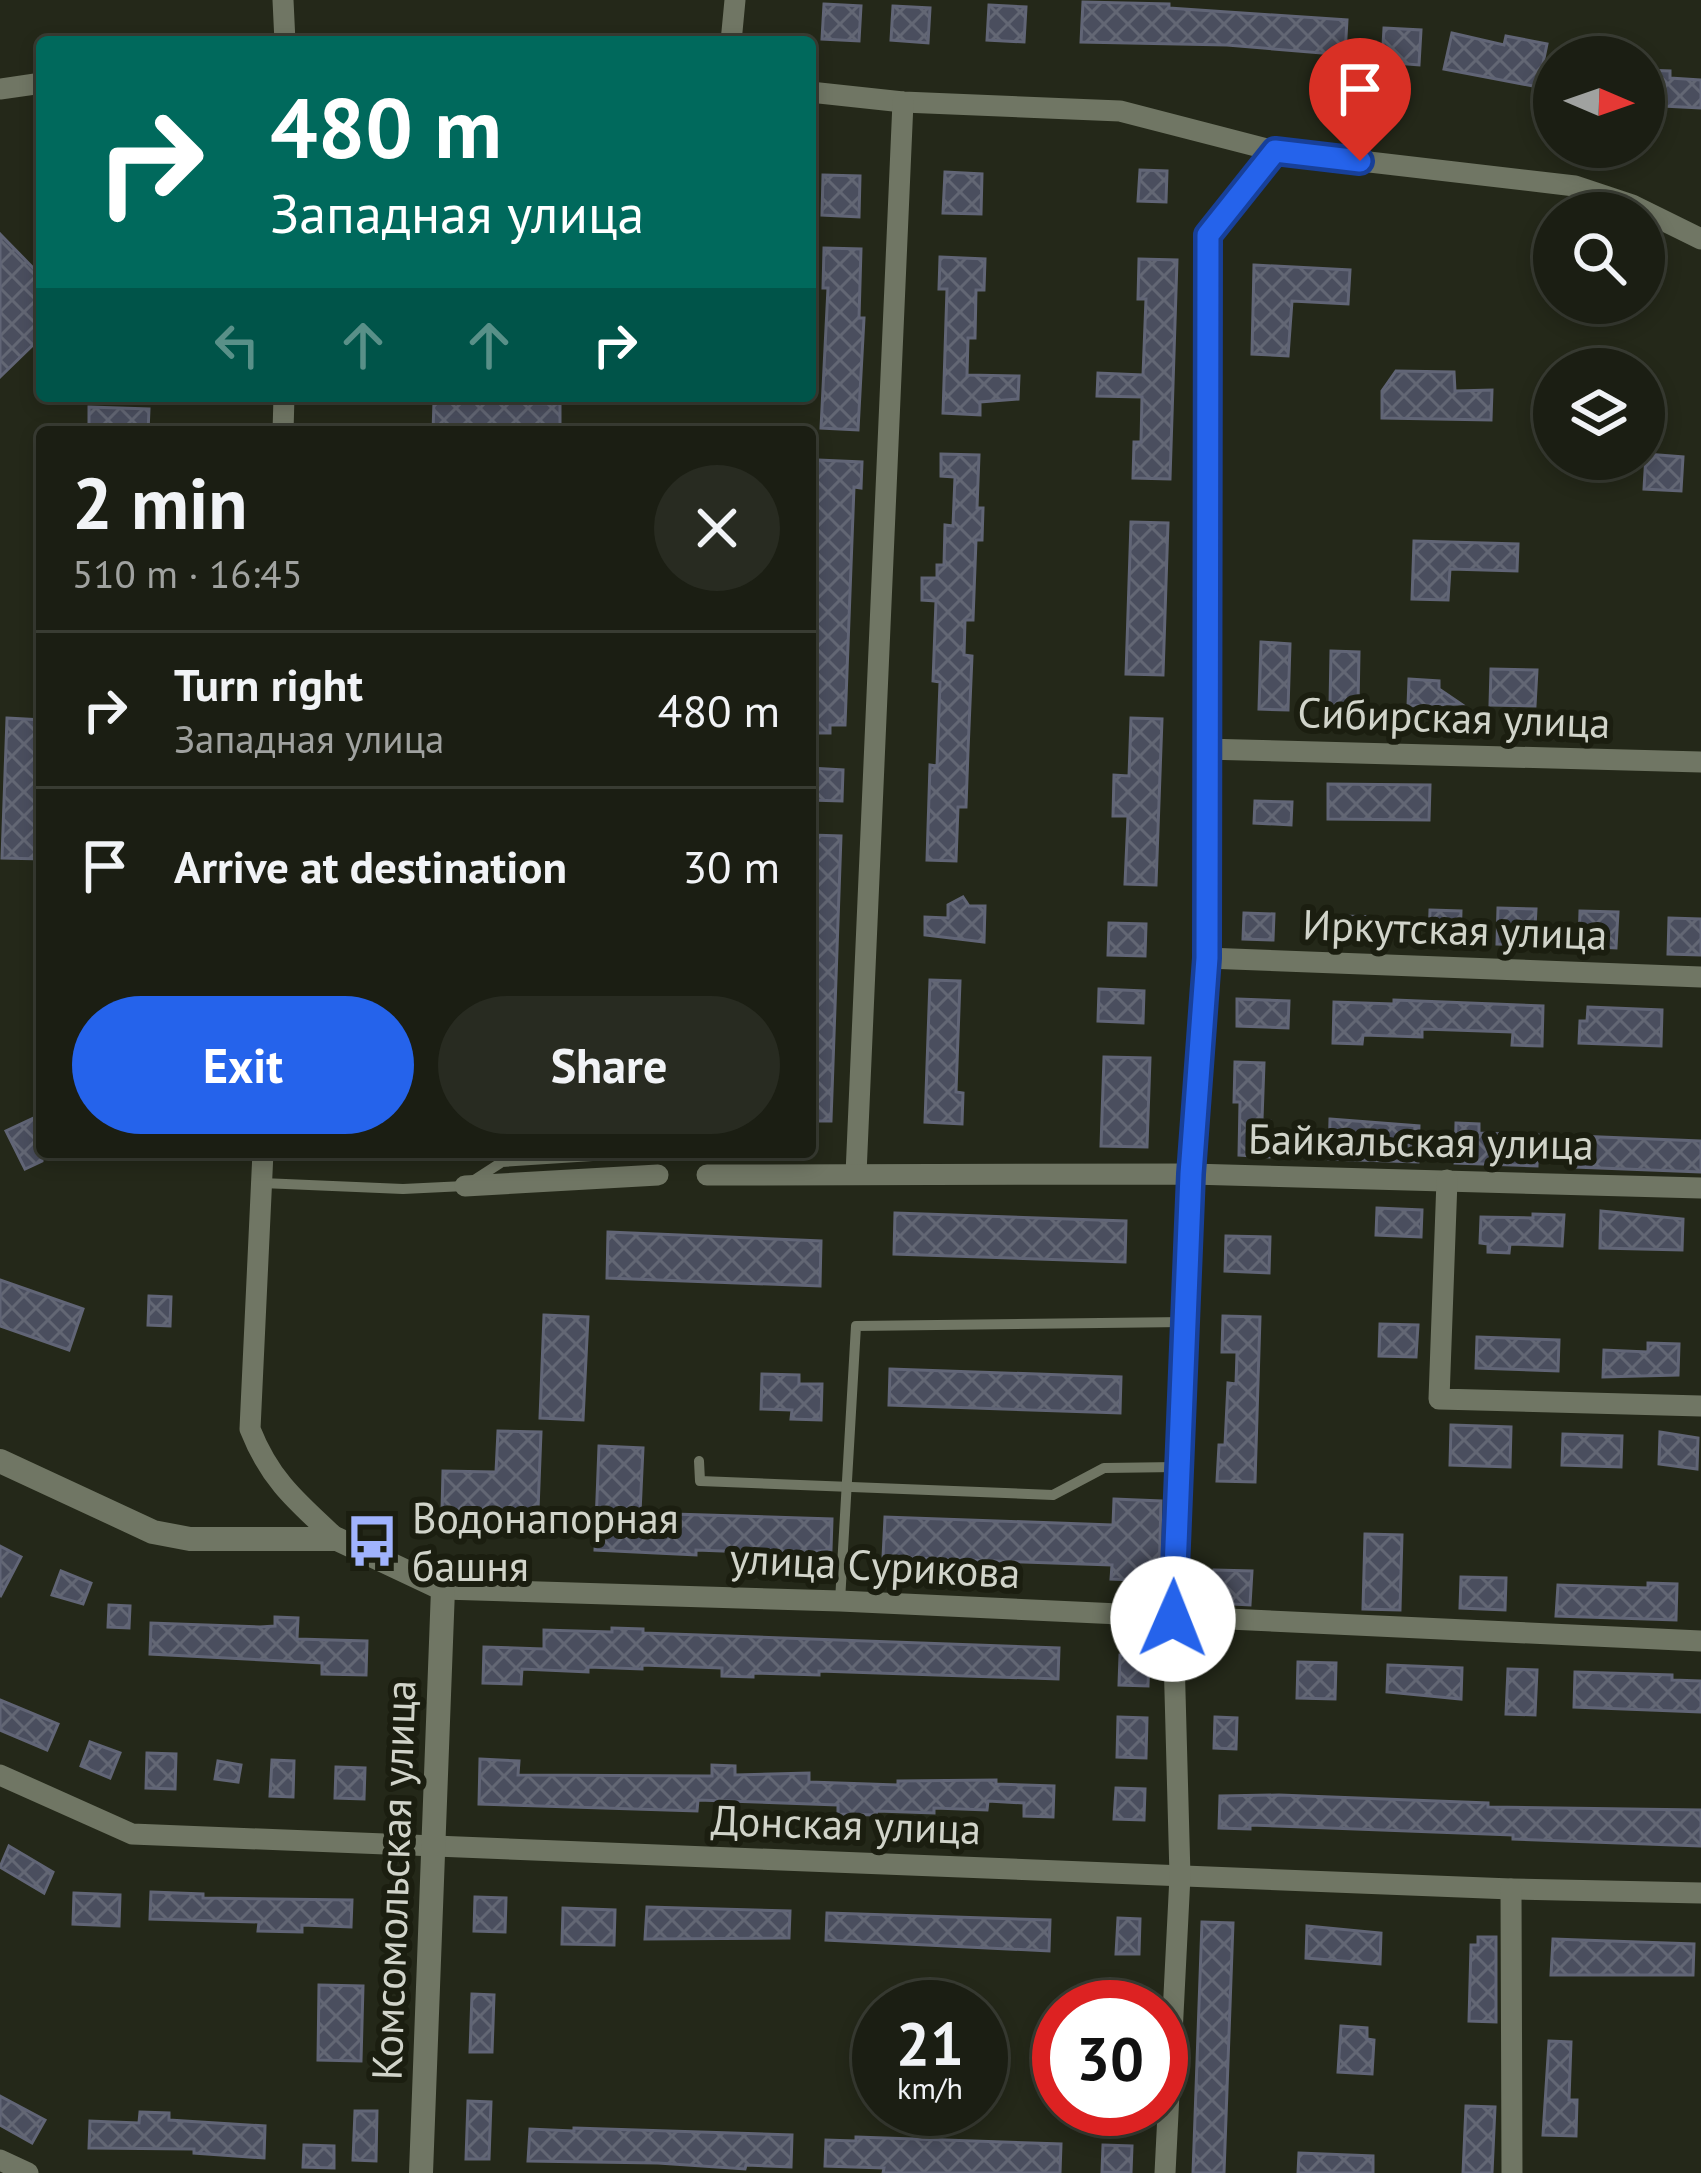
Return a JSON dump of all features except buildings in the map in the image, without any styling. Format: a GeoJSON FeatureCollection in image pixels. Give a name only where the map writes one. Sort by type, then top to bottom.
{"type":"FeatureCollection","features":[{"type":"Feature","properties":{"kind":"street"},"geometry":{"type":"LineString","coordinates":[[284,0],[285,36]]}},
{"type":"Feature","properties":{"kind":"street"},"geometry":{"type":"LineString","coordinates":[[731,36],[734,0]]}},
{"type":"Feature","properties":{"kind":"street"},"geometry":{"type":"LineString","coordinates":[[0,89],[36,82]]}},
{"type":"Feature","properties":{"kind":"street"},"geometry":{"type":"LineString","coordinates":[[816,93],[903,102],[1120,111],[1275,151],[1575,186],[1632,205],[1701,239]]}},
{"type":"Feature","properties":{"kind":"street"},"geometry":{"type":"LineString","coordinates":[[856,1174],[903,102]]}},
{"type":"Feature","properties":{"kind":"street"},"geometry":{"type":"LineString","coordinates":[[1165,2173],[1180,1876],[1173,1619],[1177,1466],[1207,958],[1208,235],[1275,151]]}},
{"type":"Feature","properties":{"kind":"street","name":"Сибирская улица"},"geometry":{"type":"LineString","coordinates":[[1204,748],[1701,762]]}},
{"type":"Feature","properties":{"kind":"street","name":"Иркутская улица"},"geometry":{"type":"LineString","coordinates":[[1207,958],[1701,977]]}},
{"type":"Feature","properties":{"kind":"street"},"geometry":{"type":"LineString","coordinates":[[263,1158],[250,1429],[263,1464],[284,1491],[337,1539]]}},
{"type":"Feature","properties":{"kind":"street","name":"Байкальская улица"},"geometry":{"type":"LineString","coordinates":[[707,1175],[1191,1174],[1701,1187]]}},
{"type":"Feature","properties":{"kind":"street"},"geometry":{"type":"LineString","coordinates":[[465,1186],[658,1175]]}},
{"type":"Feature","properties":{"kind":"street"},"geometry":{"type":"LineString","coordinates":[[1447,1180],[1439,1399],[1701,1406]]}},
{"type":"Feature","properties":{"kind":"street","name":"улица Сурикова"},"geometry":{"type":"LineString","coordinates":[[0,1461],[152,1532],[190,1539],[337,1539],[443,1589],[840,1601],[1701,1641]]}},
{"type":"Feature","properties":{"kind":"street","name":"Комсомольская улица"},"geometry":{"type":"LineString","coordinates":[[421,2173],[443,1589]]}},
{"type":"Feature","properties":{"kind":"street","name":"Донская улица"},"geometry":{"type":"LineString","coordinates":[[0,1775],[131,1834],[1511,1889],[1701,1892]]}},
{"type":"Feature","properties":{"kind":"street"},"geometry":{"type":"LineString","coordinates":[[1511,1889],[1512,2173]]}},
{"type":"Feature","properties":{"kind":"street"},"geometry":{"type":"LineString","coordinates":[[0,2160],[28,2173]]}},
{"type":"Feature","properties":{"kind":"lane"},"geometry":{"type":"LineString","coordinates":[[262,1183],[403,1189],[465,1186],[502,1162],[563,1158]]}},
{"type":"Feature","properties":{"kind":"lane"},"geometry":{"type":"LineString","coordinates":[[840,1601],[856,1325],[1185,1322]]}},
{"type":"Feature","properties":{"kind":"lane"},"geometry":{"type":"LineString","coordinates":[[699,1462],[700,1481],[1053,1496],[1104,1468],[1177,1466]]}},
{"type":"Feature","properties":{"kind":"place","name":"Водонапорная башня"},"geometry":{"type":"Point","coordinates":[372,1541]}},
{"type":"Feature","properties":{"kind":"route"},"geometry":{"type":"LineString","coordinates":[[1173,1619],[1191,1174],[1207,958],[1208,235],[1275,151],[1360,161]]}}]}
